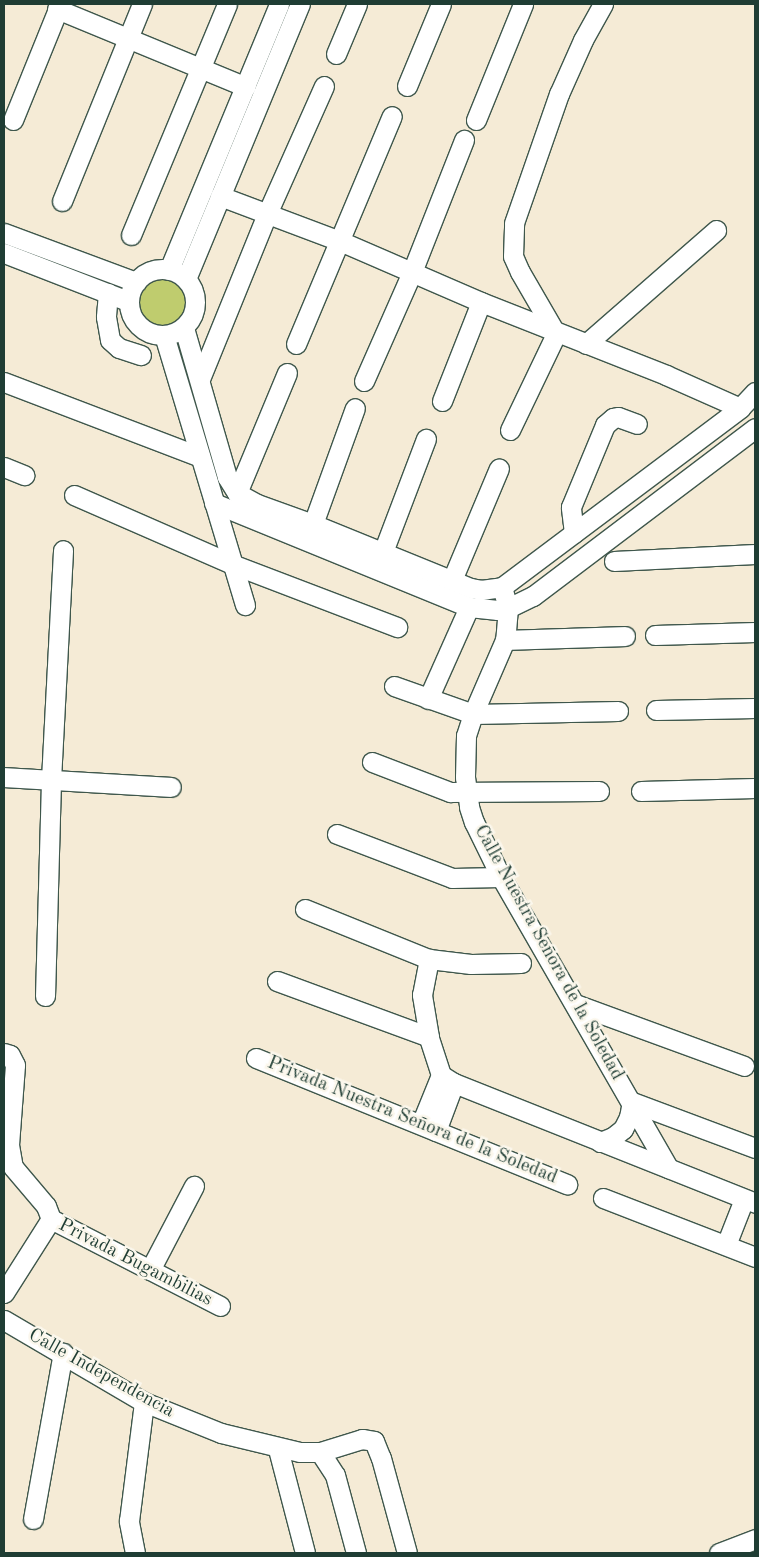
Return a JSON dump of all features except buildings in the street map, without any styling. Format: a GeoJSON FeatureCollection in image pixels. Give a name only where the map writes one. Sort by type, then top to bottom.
{"type":"FeatureCollection","features":[{"type":"Feature","properties":{"kind":"street"},"geometry":{"type":"LineString","coordinates":[[62,201],[142,4]]}},
{"type":"Feature","properties":{"kind":"street"},"geometry":{"type":"LineString","coordinates":[[131,235],[227,4]]}},
{"type":"Feature","properties":{"kind":"street"},"geometry":{"type":"LineString","coordinates":[[169,270],[279,4]]}},
{"type":"Feature","properties":{"kind":"street"},"geometry":{"type":"LineString","coordinates":[[186,279],[300,4]]}},
{"type":"Feature","properties":{"kind":"street"},"geometry":{"type":"LineString","coordinates":[[336,54],[357,4]]}},
{"type":"Feature","properties":{"kind":"street"},"geometry":{"type":"LineString","coordinates":[[407,86],[441,4]]}},
{"type":"Feature","properties":{"kind":"street"},"geometry":{"type":"LineString","coordinates":[[476,120],[523,4]]}},
{"type":"Feature","properties":{"kind":"street"},"geometry":{"type":"LineString","coordinates":[[556,334],[520,272],[513,256],[514,223],[560,94],[584,40],[603,4]]}},
{"type":"Feature","properties":{"kind":"street"},"geometry":{"type":"LineString","coordinates":[[12,120],[58,6],[127,38],[246,87]]}},
{"type":"Feature","properties":{"kind":"street"},"geometry":{"type":"LineString","coordinates":[[200,379],[267,214],[324,86]]}},
{"type":"Feature","properties":{"kind":"street"},"geometry":{"type":"LineString","coordinates":[[296,344],[392,116]]}},
{"type":"Feature","properties":{"kind":"street"},"geometry":{"type":"LineString","coordinates":[[364,381],[412,272],[464,140]]}},
{"type":"Feature","properties":{"kind":"street"},"geometry":{"type":"LineString","coordinates":[[220,196],[340,241],[556,334],[586,344],[740,408]]}},
{"type":"Feature","properties":{"kind":"street"},"geometry":{"type":"LineString","coordinates":[[586,344],[716,230]]}},
{"type":"Feature","properties":{"kind":"street"},"geometry":{"type":"LineString","coordinates":[[4,233],[136,282]]}},
{"type":"Feature","properties":{"kind":"street"},"geometry":{"type":"LineString","coordinates":[[4,253],[128,301]]}},
{"type":"Feature","properties":{"kind":"street"},"geometry":{"type":"LineString","coordinates":[[169,270],[186,279],[193,288],[196,304],[192,319],[184,328],[164,335],[143,329],[135,322],[130,312],[128,301],[136,282],[151,271],[169,270]]}},
{"type":"Feature","properties":{"kind":"street"},"geometry":{"type":"LineString","coordinates":[[108,293],[106,317],[110,340],[119,348],[142,355]]}},
{"type":"Feature","properties":{"kind":"street"},"geometry":{"type":"LineString","coordinates":[[442,401],[481,302]]}},
{"type":"Feature","properties":{"kind":"street"},"geometry":{"type":"LineString","coordinates":[[184,328],[227,478],[237,493],[257,504],[481,590],[502,587],[740,408],[755,392]]}},
{"type":"Feature","properties":{"kind":"street"},"geometry":{"type":"LineString","coordinates":[[510,430],[556,334]]}},
{"type":"Feature","properties":{"kind":"street"},"geometry":{"type":"LineString","coordinates":[[164,335],[245,605]]}},
{"type":"Feature","properties":{"kind":"street"},"geometry":{"type":"LineString","coordinates":[[237,493],[287,373]]}},
{"type":"Feature","properties":{"kind":"street"},"geometry":{"type":"LineString","coordinates":[[4,382],[200,457]]}},
{"type":"Feature","properties":{"kind":"street"},"geometry":{"type":"LineString","coordinates":[[313,524],[355,408]]}},
{"type":"Feature","properties":{"kind":"street"},"geometry":{"type":"LineString","coordinates":[[574,533],[571,508],[606,425],[613,418],[618,417],[637,424]]}},
{"type":"Feature","properties":{"kind":"street"},"geometry":{"type":"LineString","coordinates":[[214,503],[469,607],[498,610],[508,608],[532,596],[755,428]]}},
{"type":"Feature","properties":{"kind":"street"},"geometry":{"type":"LineString","coordinates":[[383,552],[426,439]]}},
{"type":"Feature","properties":{"kind":"street"},"geometry":{"type":"LineString","coordinates":[[4,468],[24,475]]}},
{"type":"Feature","properties":{"kind":"street"},"geometry":{"type":"LineString","coordinates":[[452,580],[499,468]]}},
{"type":"Feature","properties":{"kind":"street"},"geometry":{"type":"LineString","coordinates":[[74,495],[232,564],[397,627]]}},
{"type":"Feature","properties":{"kind":"street"},"geometry":{"type":"LineString","coordinates":[[45,996],[51,780],[63,550]]}},
{"type":"Feature","properties":{"kind":"street"},"geometry":{"type":"LineString","coordinates":[[614,561],[755,554]]}},
{"type":"Feature","properties":{"kind":"street","name":"Calle Nuestra Señora de la Soledad"},"geometry":{"type":"LineString","coordinates":[[502,587],[508,608],[505,640],[468,727],[465,748],[466,793],[474,822],[501,877],[632,1102],[668,1168]]}},
{"type":"Feature","properties":{"kind":"street"},"geometry":{"type":"LineString","coordinates":[[428,699],[469,607]]}},
{"type":"Feature","properties":{"kind":"street"},"geometry":{"type":"LineString","coordinates":[[655,635],[755,632]]}},
{"type":"Feature","properties":{"kind":"street"},"geometry":{"type":"LineString","coordinates":[[505,640],[625,636]]}},
{"type":"Feature","properties":{"kind":"street"},"geometry":{"type":"LineString","coordinates":[[394,686],[473,714],[618,711]]}},
{"type":"Feature","properties":{"kind":"street"},"geometry":{"type":"LineString","coordinates":[[656,710],[755,708]]}},
{"type":"Feature","properties":{"kind":"street"},"geometry":{"type":"LineString","coordinates":[[372,762],[444,791],[466,793],[599,790]]}},
{"type":"Feature","properties":{"kind":"street"},"geometry":{"type":"LineString","coordinates":[[4,777],[171,787]]}},
{"type":"Feature","properties":{"kind":"street"},"geometry":{"type":"LineString","coordinates":[[641,791],[755,788]]}},
{"type":"Feature","properties":{"kind":"street"},"geometry":{"type":"LineString","coordinates":[[337,834],[452,878],[501,877]]}},
{"type":"Feature","properties":{"kind":"street"},"geometry":{"type":"LineString","coordinates":[[305,909],[429,959],[471,964],[521,963]]}},
{"type":"Feature","properties":{"kind":"street"},"geometry":{"type":"LineString","coordinates":[[429,959],[422,995],[429,1038],[447,1079],[750,1201],[726,1245]]}},
{"type":"Feature","properties":{"kind":"street"},"geometry":{"type":"LineString","coordinates":[[277,981],[429,1038]]}},
{"type":"Feature","properties":{"kind":"street"},"geometry":{"type":"LineString","coordinates":[[575,1004],[744,1066]]}},
{"type":"Feature","properties":{"kind":"street"},"geometry":{"type":"LineString","coordinates":[[4,1053],[10,1055],[15,1065],[9,1145],[13,1167],[46,1206],[51,1219],[4,1293]]}},
{"type":"Feature","properties":{"kind":"street","name":"Privada Nuestra Señora de la Soledad"},"geometry":{"type":"LineString","coordinates":[[256,1058],[567,1184]]}},
{"type":"Feature","properties":{"kind":"street"},"geometry":{"type":"LineString","coordinates":[[428,1127],[447,1079]]}},
{"type":"Feature","properties":{"kind":"street"},"geometry":{"type":"LineString","coordinates":[[600,1142],[614,1138],[623,1129],[632,1102],[755,1148]]}},
{"type":"Feature","properties":{"kind":"street"},"geometry":{"type":"LineString","coordinates":[[150,1270],[194,1186]]}},
{"type":"Feature","properties":{"kind":"street"},"geometry":{"type":"LineString","coordinates":[[603,1198],[755,1257]]}},
{"type":"Feature","properties":{"kind":"street","name":"Privada Bugambilias"},"geometry":{"type":"LineString","coordinates":[[51,1219],[220,1306]]}},
{"type":"Feature","properties":{"kind":"street","name":"Calle Independencia"},"geometry":{"type":"LineString","coordinates":[[4,1320],[144,1402],[221,1433],[278,1449],[320,1452],[362,1439],[374,1441],[381,1458],[407,1553]]}},
{"type":"Feature","properties":{"kind":"street"},"geometry":{"type":"LineString","coordinates":[[33,1519],[63,1353]]}},
{"type":"Feature","properties":{"kind":"street"},"geometry":{"type":"LineString","coordinates":[[135,1553],[129,1521],[144,1402]]}},
{"type":"Feature","properties":{"kind":"street"},"geometry":{"type":"LineString","coordinates":[[278,1449],[304,1553]]}},
{"type":"Feature","properties":{"kind":"street"},"geometry":{"type":"LineString","coordinates":[[320,1452],[335,1475],[356,1553]]}},
{"type":"Feature","properties":{"kind":"street"},"geometry":{"type":"LineString","coordinates":[[718,1553],[755,1539]]}},
{"type":"Feature","properties":{"kind":"green space"},"geometry":{"type":"Polygon","coordinates":[[[157,277],[167,277],[181,284],[188,298],[188,308],[181,322],[167,329],[157,329],[147,325],[140,318],[136,308],[136,298],[140,288],[147,281],[157,277]]]}}]}
